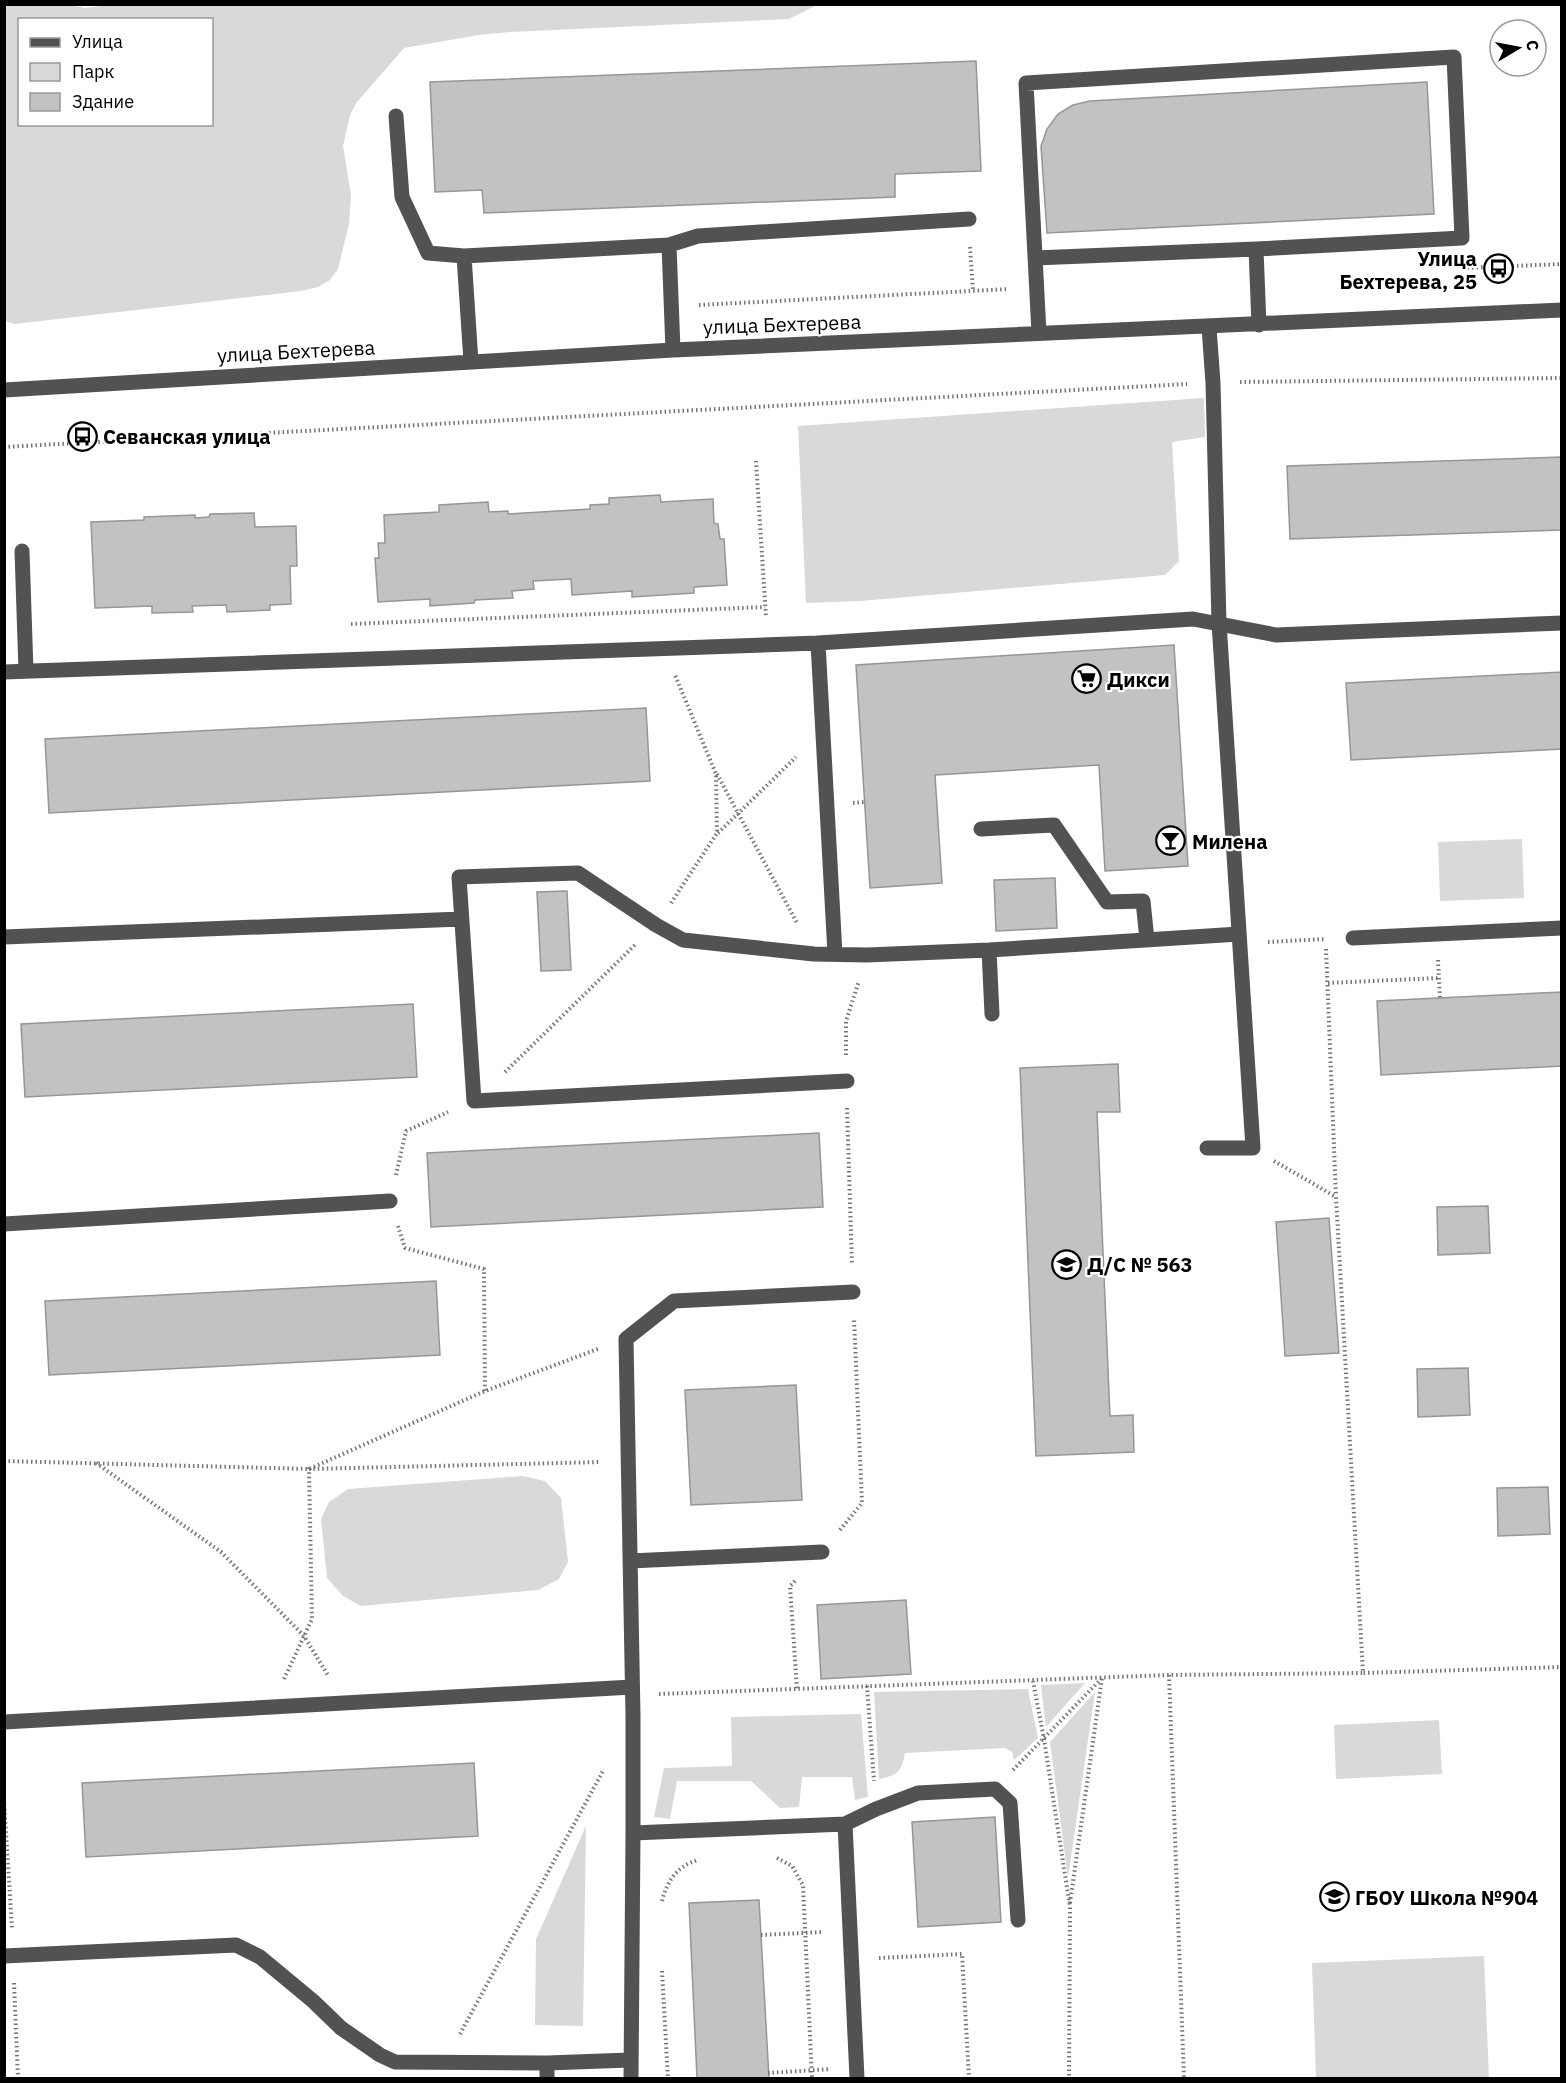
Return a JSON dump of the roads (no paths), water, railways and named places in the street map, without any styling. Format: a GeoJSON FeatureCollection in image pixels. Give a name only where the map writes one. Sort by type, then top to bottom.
{"type":"FeatureCollection","features":[{"type":"Feature","properties":{"kind":"street"},"geometry":{"type":"LineString","coordinates":[[1035,258],[1462,238],[1454,57],[1026,83],[1035,258],[1040,333]]}},
{"type":"Feature","properties":{"kind":"street"},"geometry":{"type":"LineString","coordinates":[[396,116],[402,197],[428,253],[464,256],[669,245],[698,236],[969,219]]}},
{"type":"Feature","properties":{"kind":"street"},"geometry":{"type":"LineString","coordinates":[[669,245],[673,350]]}},
{"type":"Feature","properties":{"kind":"street"},"geometry":{"type":"LineString","coordinates":[[1256,249],[1259,325]]}},
{"type":"Feature","properties":{"kind":"street"},"geometry":{"type":"LineString","coordinates":[[464,256],[471,362]]}},
{"type":"Feature","properties":{"kind":"street","name":"улица Бехтерева"},"geometry":{"type":"LineString","coordinates":[[4,390],[673,350],[1562,310]]}},
{"type":"Feature","properties":{"kind":"street"},"geometry":{"type":"LineString","coordinates":[[1207,1148],[1253,1148],[1219,623],[1214,383],[1209,327]]}},
{"type":"Feature","properties":{"kind":"street"},"geometry":{"type":"LineString","coordinates":[[22,550],[26,671]]}},
{"type":"Feature","properties":{"kind":"street"},"geometry":{"type":"LineString","coordinates":[[4,672],[818,643],[1193,619],[1276,635],[1562,623]]}},
{"type":"Feature","properties":{"kind":"street"},"geometry":{"type":"LineString","coordinates":[[818,643],[835,954]]}},
{"type":"Feature","properties":{"kind":"street"},"geometry":{"type":"LineString","coordinates":[[981,829],[1054,825],[1107,902],[1143,901],[1146,940]]}},
{"type":"Feature","properties":{"kind":"street"},"geometry":{"type":"LineString","coordinates":[[847,1081],[474,1101],[459,877],[578,873],[656,925],[684,940],[814,954],[867,955],[1146,940],[1240,939]]}},
{"type":"Feature","properties":{"kind":"street"},"geometry":{"type":"LineString","coordinates":[[4,937],[461,919]]}},
{"type":"Feature","properties":{"kind":"street"},"geometry":{"type":"LineString","coordinates":[[1353,938],[1562,928]]}},
{"type":"Feature","properties":{"kind":"street"},"geometry":{"type":"LineString","coordinates":[[989,950],[992,1014]]}},
{"type":"Feature","properties":{"kind":"street"},"geometry":{"type":"LineString","coordinates":[[4,1224],[390,1201]]}},
{"type":"Feature","properties":{"kind":"street"},"geometry":{"type":"LineString","coordinates":[[631,2079],[633,1691],[626,1339],[674,1301],[853,1292]]}},
{"type":"Feature","properties":{"kind":"street"},"geometry":{"type":"LineString","coordinates":[[630,1561],[822,1552]]}},
{"type":"Feature","properties":{"kind":"street"},"geometry":{"type":"LineString","coordinates":[[4,1722],[345,1703],[633,1691]]}},
{"type":"Feature","properties":{"kind":"street"},"geometry":{"type":"LineString","coordinates":[[633,1833],[845,1824],[918,1793],[995,1789],[1010,1803],[1017,1920]]}},
{"type":"Feature","properties":{"kind":"street"},"geometry":{"type":"LineString","coordinates":[[845,1824],[857,2073]]}},
{"type":"Feature","properties":{"kind":"street"},"geometry":{"type":"LineString","coordinates":[[9,1955],[236,1946],[260,1957],[313,2001],[341,2028],[380,2055],[395,2062],[630,2060]]}},
{"type":"Feature","properties":{"kind":"street"},"geometry":{"type":"LineString","coordinates":[[547,2062],[547,2079]]}},
{"type":"Feature","properties":{"kind":"place","name":"Улица Бехтерева, 25"},"geometry":{"type":"Point","coordinates":[1498,269]}},
{"type":"Feature","properties":{"kind":"place","name":"Севанская улица"},"geometry":{"type":"Point","coordinates":[82,436]}},
{"type":"Feature","properties":{"kind":"place","name":"Дикси"},"geometry":{"type":"Point","coordinates":[1086,679]}},
{"type":"Feature","properties":{"kind":"place","name":"Милена"},"geometry":{"type":"Point","coordinates":[1171,841]}},
{"type":"Feature","properties":{"kind":"place","name":"Д/C № 563"},"geometry":{"type":"Point","coordinates":[1066,1264]}},
{"type":"Feature","properties":{"kind":"place","name":"ГБОУ Школа №904"},"geometry":{"type":"Point","coordinates":[1334,1897]}}]}
